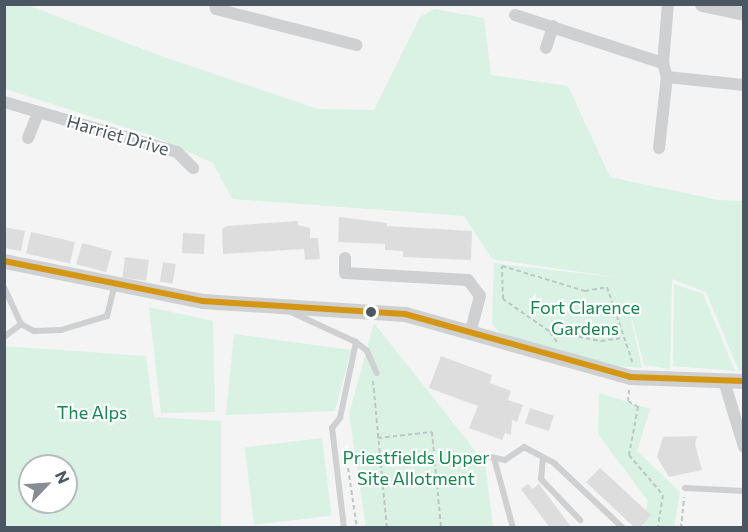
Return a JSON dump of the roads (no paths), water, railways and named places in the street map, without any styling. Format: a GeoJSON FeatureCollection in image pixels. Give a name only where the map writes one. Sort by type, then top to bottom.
{"type":"FeatureCollection","features":[{"type":"Feature","properties":{"kind":"street"},"geometry":{"type":"LineString","coordinates":[[215,4],[216,9],[356,45]]}},
{"type":"Feature","properties":{"kind":"street"},"geometry":{"type":"LineString","coordinates":[[659,148],[667,77],[663,63],[668,4]]}},
{"type":"Feature","properties":{"kind":"street"},"geometry":{"type":"LineString","coordinates":[[702,4],[744,13]]}},
{"type":"Feature","properties":{"kind":"street"},"geometry":{"type":"LineString","coordinates":[[515,15],[663,63]]}},
{"type":"Feature","properties":{"kind":"street"},"geometry":{"type":"LineString","coordinates":[[546,48],[553,26]]}},
{"type":"Feature","properties":{"kind":"street"},"geometry":{"type":"LineString","coordinates":[[667,77],[744,85]]}},
{"type":"Feature","properties":{"kind":"street","name":"Harriet Drive"},"geometry":{"type":"LineString","coordinates":[[4,102],[177,152],[193,168]]}},
{"type":"Feature","properties":{"kind":"street"},"geometry":{"type":"LineString","coordinates":[[28,138],[38,113]]}},
{"type":"Feature","properties":{"kind":"street"},"geometry":{"type":"LineString","coordinates":[[345,258],[345,273],[468,280],[480,296],[470,333]]}},
{"type":"Feature","properties":{"kind":"street"},"geometry":{"type":"LineString","coordinates":[[4,261],[203,302],[405,314],[470,333],[635,374],[744,381]]}},
{"type":"Feature","properties":{"kind":"street"},"geometry":{"type":"LineString","coordinates":[[724,381],[744,447]]}},
{"type":"Feature","properties":{"kind":"lane"},"geometry":{"type":"LineString","coordinates":[[4,287],[21,324],[34,331],[61,330],[107,316],[116,284]]}},
{"type":"Feature","properties":{"kind":"lane"},"geometry":{"type":"LineString","coordinates":[[279,306],[356,342],[367,351],[377,373]]}},
{"type":"Feature","properties":{"kind":"lane"},"geometry":{"type":"LineString","coordinates":[[4,337],[21,324]]}},
{"type":"Feature","properties":{"kind":"lane"},"geometry":{"type":"LineString","coordinates":[[344,528],[332,428],[340,417],[356,342]]}},
{"type":"Feature","properties":{"kind":"lane"},"geometry":{"type":"LineString","coordinates":[[513,528],[491,457],[505,460],[524,447],[554,463],[623,528]]}},
{"type":"Feature","properties":{"kind":"lane"},"geometry":{"type":"LineString","coordinates":[[543,457],[541,478],[580,520]]}},
{"type":"Feature","properties":{"kind":"lane"},"geometry":{"type":"LineString","coordinates":[[685,488],[744,491]]}},
{"type":"Feature","properties":{"kind":"park label","name":"Fort Clarence Gardens"},"geometry":{"type":"Point","coordinates":[585,318]}},
{"type":"Feature","properties":{"kind":"park label","name":"The Alps"},"geometry":{"type":"Point","coordinates":[92,412]}},
{"type":"Feature","properties":{"kind":"park label","name":"Priestfields Upper Site Allotment"},"geometry":{"type":"Point","coordinates":[416,468]}}]}
